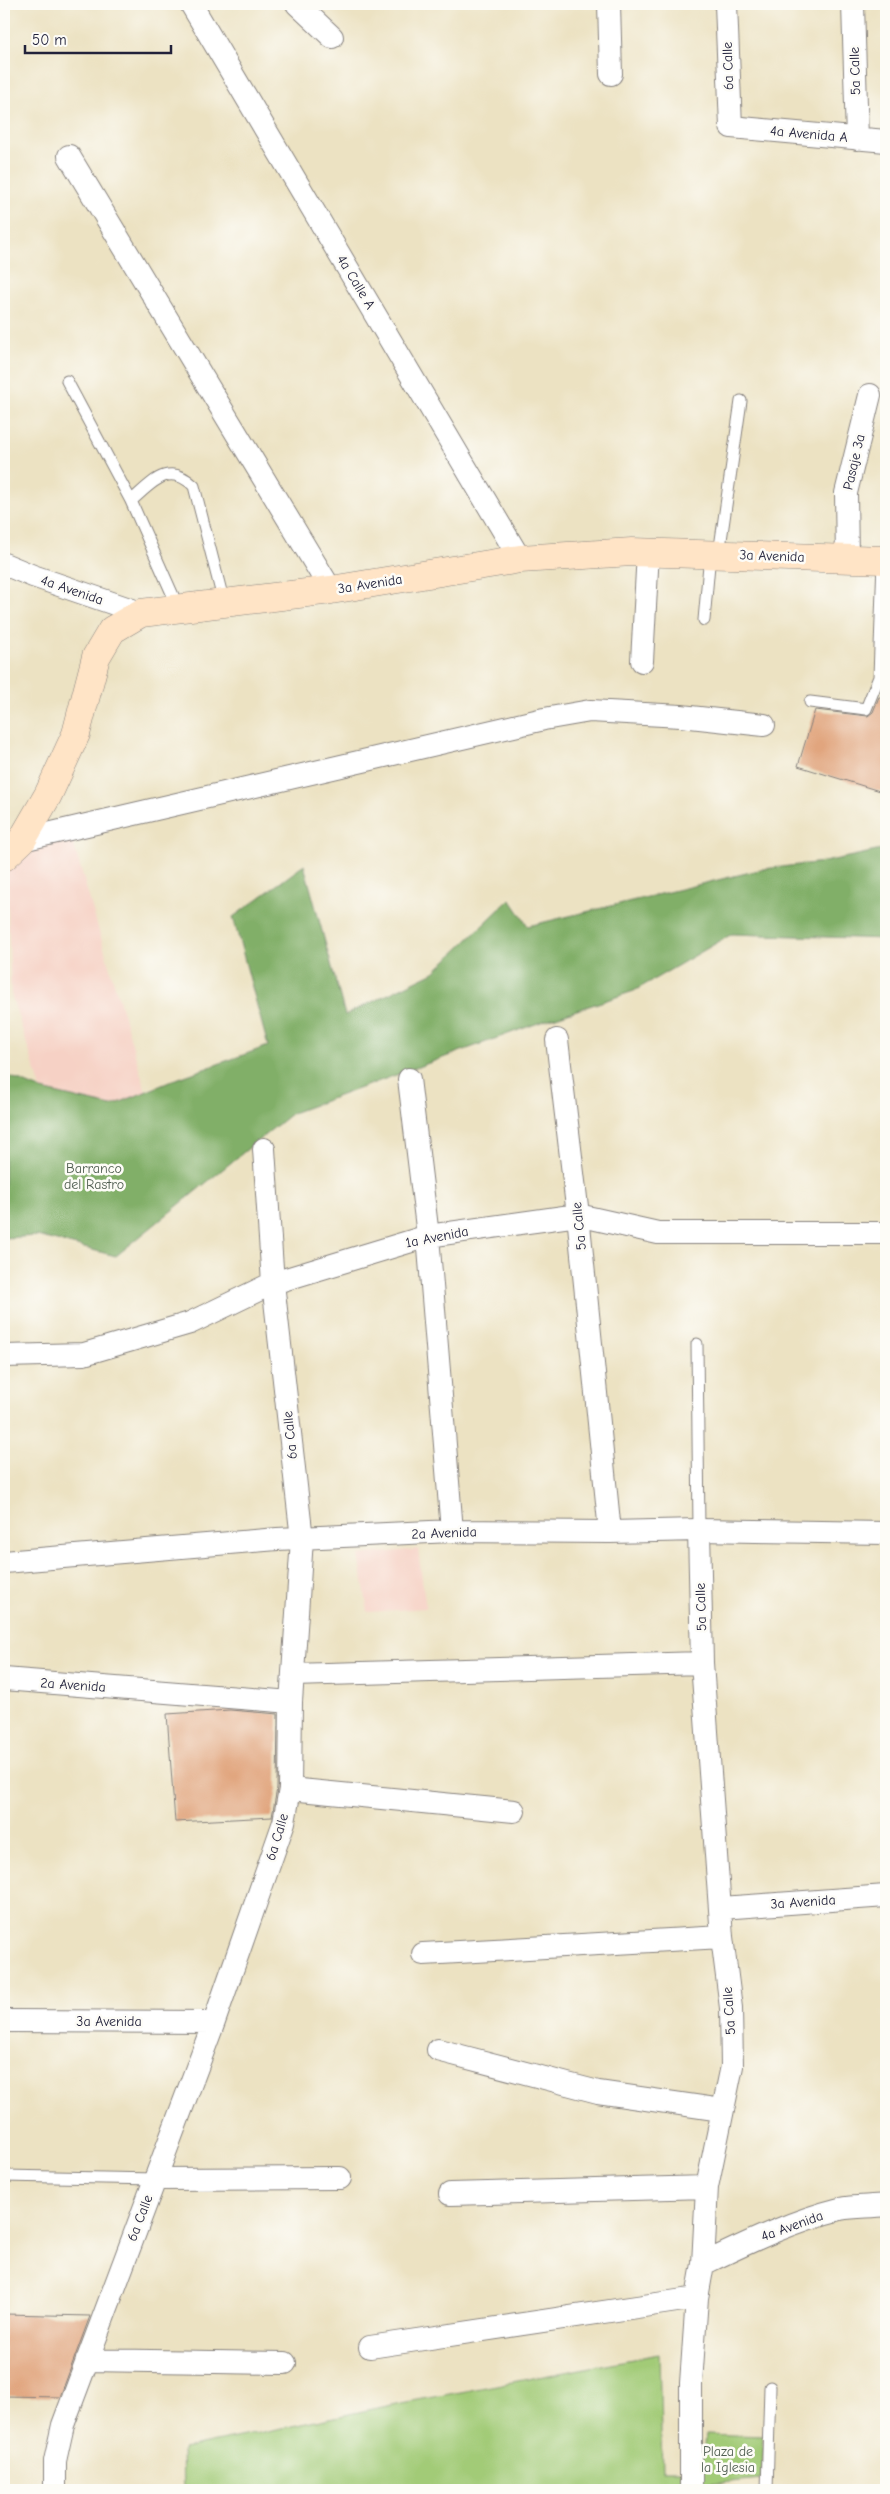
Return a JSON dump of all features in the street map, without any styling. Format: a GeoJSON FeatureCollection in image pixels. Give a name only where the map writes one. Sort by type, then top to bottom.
{"type":"FeatureCollection","features":[{"type":"Feature","properties":{"kind":"main road","name":"3a Avenida"},"geometry":{"type":"LineString","coordinates":[[13,849],[48,795],[76,734],[96,657],[112,630],[141,613],[332,590],[520,560],[648,552],[885,560]]}},
{"type":"Feature","properties":{"kind":"street","name":"4a Calle A"},"geometry":{"type":"LineString","coordinates":[[191,4],[520,560]]}},
{"type":"Feature","properties":{"kind":"street"},"geometry":{"type":"LineString","coordinates":[[297,4],[332,37]]}},
{"type":"Feature","properties":{"kind":"street"},"geometry":{"type":"LineString","coordinates":[[609,4],[611,74]]}},
{"type":"Feature","properties":{"kind":"street","name":"6a Calle"},"geometry":{"type":"LineString","coordinates":[[726,4],[731,127]]}},
{"type":"Feature","properties":{"kind":"street","name":"5a Calle"},"geometry":{"type":"LineString","coordinates":[[853,4],[857,139]]}},
{"type":"Feature","properties":{"kind":"street","name":"4a Avenida A"},"geometry":{"type":"LineString","coordinates":[[731,127],[886,141]]}},
{"type":"Feature","properties":{"kind":"street"},"geometry":{"type":"LineString","coordinates":[[69,156],[332,590]]}},
{"type":"Feature","properties":{"kind":"street","name":"Pasaje 3a"},"geometry":{"type":"LineString","coordinates":[[847,559],[846,493],[870,396]]}},
{"type":"Feature","properties":{"kind":"street"},"geometry":{"type":"LineString","coordinates":[[642,662],[648,552]]}},
{"type":"Feature","properties":{"kind":"street","name":"4a Avenida"},"geometry":{"type":"LineString","coordinates":[[4,564],[33,576],[141,613]]}},
{"type":"Feature","properties":{"kind":"street"},"geometry":{"type":"LineString","coordinates":[[13,849],[544,719],[590,711],[681,716],[764,725]]}},
{"type":"Feature","properties":{"kind":"street","name":"5a Calle"},"geometry":{"type":"LineString","coordinates":[[557,1040],[578,1215],[610,1532]]}},
{"type":"Feature","properties":{"kind":"street"},"geometry":{"type":"LineString","coordinates":[[409,1079],[428,1236],[452,1531]]}},
{"type":"Feature","properties":{"kind":"street","name":"6a Calle"},"geometry":{"type":"LineString","coordinates":[[55,2490],[55,2461],[63,2425],[214,2022],[284,1822],[290,1789],[291,1702],[302,1539],[273,1283],[264,1149]]}},
{"type":"Feature","properties":{"kind":"street","name":"1a Avenida"},"geometry":{"type":"LineString","coordinates":[[4,1356],[84,1354],[190,1323],[273,1283],[428,1236],[578,1215],[658,1233],[886,1233]]}},
{"type":"Feature","properties":{"kind":"street","name":"5a Calle"},"geometry":{"type":"LineString","coordinates":[[691,2490],[691,2383],[697,2298],[703,2264],[707,2187],[732,2066],[730,2008],[722,1937],[702,1663],[699,1530]]}},
{"type":"Feature","properties":{"kind":"street","name":"2a Avenida"},"geometry":{"type":"LineString","coordinates":[[4,1562],[277,1539],[452,1531],[610,1532],[699,1530],[886,1533]]}},
{"type":"Feature","properties":{"kind":"street"},"geometry":{"type":"LineString","coordinates":[[293,1675],[702,1663]]}},
{"type":"Feature","properties":{"kind":"street","name":"2a Avenida"},"geometry":{"type":"LineString","coordinates":[[4,1679],[291,1702]]}},
{"type":"Feature","properties":{"kind":"street"},"geometry":{"type":"LineString","coordinates":[[290,1789],[514,1811]]}},
{"type":"Feature","properties":{"kind":"street","name":"3a Avenida"},"geometry":{"type":"LineString","coordinates":[[720,1908],[886,1896]]}},
{"type":"Feature","properties":{"kind":"street"},"geometry":{"type":"LineString","coordinates":[[423,1954],[722,1937]]}},
{"type":"Feature","properties":{"kind":"street","name":"3a Avenida"},"geometry":{"type":"LineString","coordinates":[[4,2021],[214,2022]]}},
{"type":"Feature","properties":{"kind":"street"},"geometry":{"type":"LineString","coordinates":[[438,2050],[598,2092],[722,2110]]}},
{"type":"Feature","properties":{"kind":"street"},"geometry":{"type":"LineString","coordinates":[[155,2179],[340,2178]]}},
{"type":"Feature","properties":{"kind":"street"},"geometry":{"type":"LineString","coordinates":[[450,2194],[707,2187]]}},
{"type":"Feature","properties":{"kind":"street","name":"4a Avenida"},"geometry":{"type":"LineString","coordinates":[[703,2264],[762,2236],[801,2221],[841,2209],[886,2205]]}},
{"type":"Feature","properties":{"kind":"street"},"geometry":{"type":"LineString","coordinates":[[370,2347],[697,2298]]}},
{"type":"Feature","properties":{"kind":"street"},"geometry":{"type":"LineString","coordinates":[[87,2360],[285,2363]]}},
{"type":"Feature","properties":{"kind":"lane"},"geometry":{"type":"LineString","coordinates":[[66,381],[131,501],[178,609]]}},
{"type":"Feature","properties":{"kind":"lane"},"geometry":{"type":"LineString","coordinates":[[704,620],[741,402]]}},
{"type":"Feature","properties":{"kind":"lane"},"geometry":{"type":"LineString","coordinates":[[131,501],[158,478],[174,474],[185,477],[194,486],[224,604]]}},
{"type":"Feature","properties":{"kind":"lane"},"geometry":{"type":"LineString","coordinates":[[810,702],[866,709],[879,677],[885,560]]}},
{"type":"Feature","properties":{"kind":"lane"},"geometry":{"type":"LineString","coordinates":[[697,1344],[699,1530]]}},
{"type":"Feature","properties":{"kind":"lane"},"geometry":{"type":"LineString","coordinates":[[4,2176],[155,2179]]}},
{"type":"Feature","properties":{"kind":"lane"},"geometry":{"type":"LineString","coordinates":[[767,2490],[770,2387]]}},
{"type":"Feature","properties":{"kind":"shaded area"},"geometry":{"type":"Polygon","coordinates":[[[70,832],[164,1153],[73,1189],[11,994],[6,855],[70,832]]]}},
{"type":"Feature","properties":{"kind":"shaded area"},"geometry":{"type":"Polygon","coordinates":[[[418,1549],[426,1608],[368,1612],[359,1555],[418,1549]]]}},
{"type":"Feature","properties":{"kind":"green space","name":"Barranco del Rastro"},"geometry":{"type":"Polygon","coordinates":[[[886,849],[886,939],[732,934],[634,991],[541,1022],[292,1113],[116,1256],[37,1236],[4,1238],[4,1074],[42,1090],[111,1106],[179,1078],[268,1046],[233,917],[304,865],[345,1015],[434,972],[510,899],[528,926],[763,869],[824,862],[886,849]]]}},
{"type":"Feature","properties":{"kind":"green space"},"geometry":{"type":"Polygon","coordinates":[[[659,2354],[662,2471],[681,2471],[680,2490],[183,2490],[182,2449],[397,2404],[659,2354]]]}},
{"type":"Feature","properties":{"kind":"green space","name":"Plaza de la Iglesia"},"geometry":{"type":"Polygon","coordinates":[[[705,2434],[763,2436],[761,2479],[701,2485],[705,2434]]]}},
{"type":"Feature","properties":{"kind":"building"},"geometry":{"type":"Polygon","coordinates":[[[879,697],[886,697],[886,793],[798,766],[815,710],[868,716],[873,712],[879,697]]]}},
{"type":"Feature","properties":{"kind":"building"},"geometry":{"type":"Polygon","coordinates":[[[230,1710],[278,1714],[277,1788],[272,1817],[175,1822],[167,1714],[230,1710]]]}},
{"type":"Feature","properties":{"kind":"building"},"geometry":{"type":"Polygon","coordinates":[[[4,2314],[90,2316],[60,2397],[4,2396],[4,2314]]]}}]}
